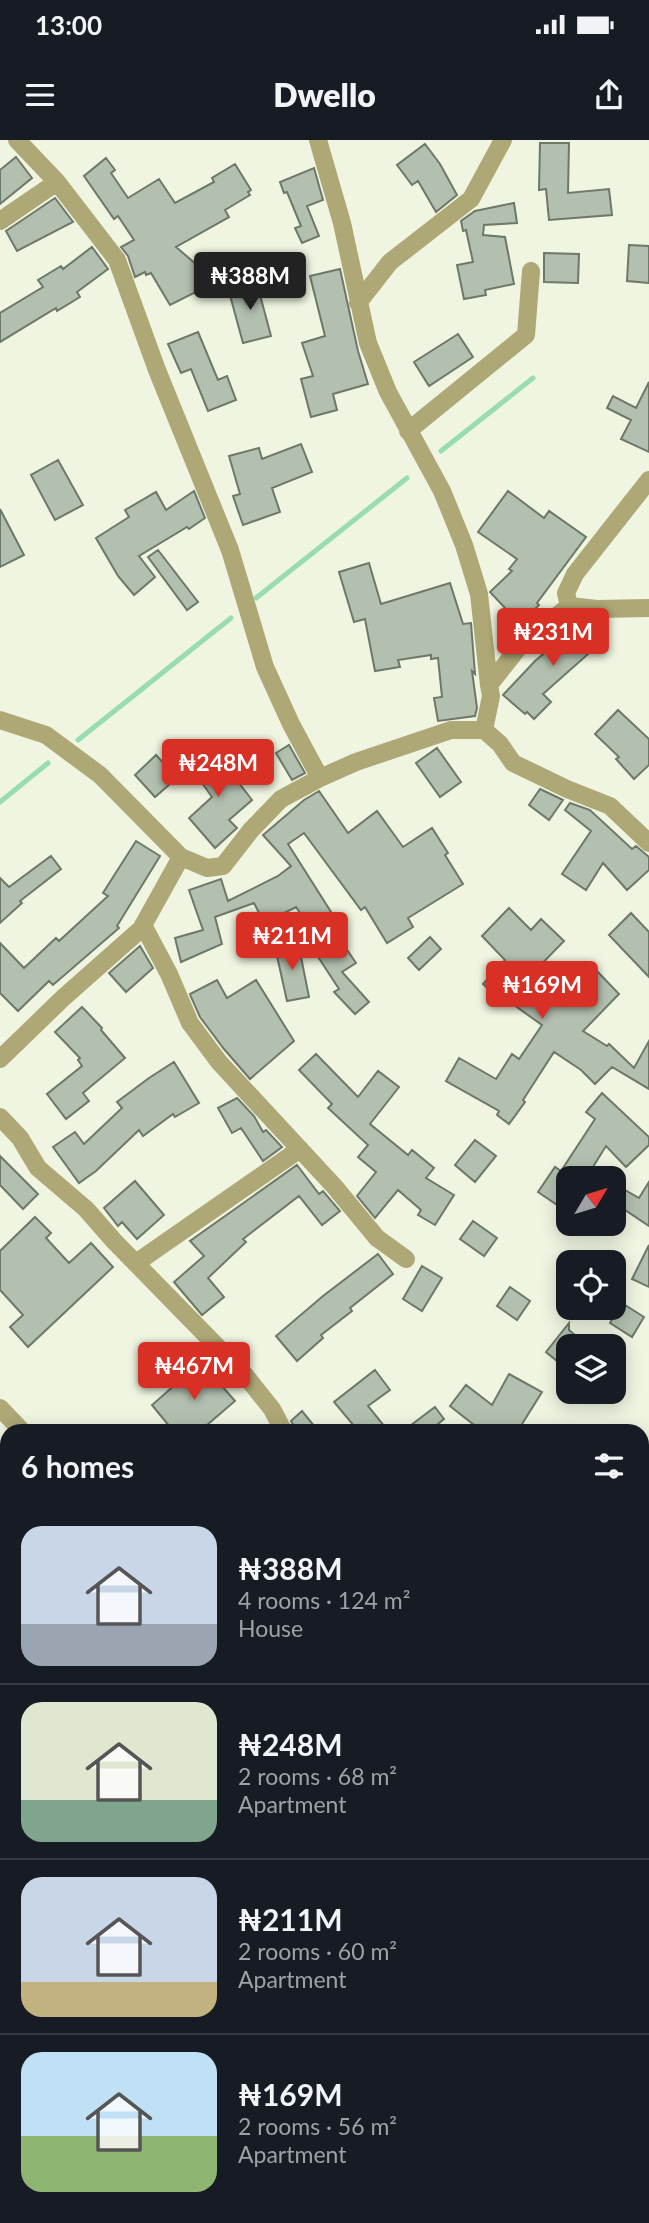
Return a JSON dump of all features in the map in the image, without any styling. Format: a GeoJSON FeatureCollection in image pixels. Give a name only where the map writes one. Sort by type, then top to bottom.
{"type":"FeatureCollection","features":[{"type":"Feature","properties":{"kind":"street"},"geometry":{"type":"LineString","coordinates":[[17,140],[57,182],[117,260],[157,370],[230,550],[265,667],[320,778]]}},
{"type":"Feature","properties":{"kind":"street"},"geometry":{"type":"LineString","coordinates":[[318,140],[342,223],[368,343],[388,392],[442,491],[464,545],[479,594],[491,696],[484,730]]}},
{"type":"Feature","properties":{"kind":"street"},"geometry":{"type":"LineString","coordinates":[[358,303],[390,262],[471,199],[503,140]]}},
{"type":"Feature","properties":{"kind":"street"},"geometry":{"type":"LineString","coordinates":[[0,221],[57,182]]}},
{"type":"Feature","properties":{"kind":"street"},"geometry":{"type":"LineString","coordinates":[[408,431],[526,335],[531,271]]}},
{"type":"Feature","properties":{"kind":"street"},"geometry":{"type":"LineString","coordinates":[[569,606],[566,593],[575,574],[591,550],[649,480]]}},
{"type":"Feature","properties":{"kind":"street"},"geometry":{"type":"LineString","coordinates":[[489,685],[520,646],[569,606],[597,609],[649,608]]}},
{"type":"Feature","properties":{"kind":"street"},"geometry":{"type":"LineString","coordinates":[[0,720],[46,735],[100,775],[181,857],[207,868],[223,866],[251,830],[281,799],[356,762],[451,730],[484,730],[500,744],[513,763],[610,806],[649,843]]}},
{"type":"Feature","properties":{"kind":"street"},"geometry":{"type":"LineString","coordinates":[[0,1059],[143,925],[181,857]]}},
{"type":"Feature","properties":{"kind":"street"},"geometry":{"type":"LineString","coordinates":[[143,925],[169,974],[190,1023],[219,1062],[300,1149],[377,1238],[406,1259]]}},
{"type":"Feature","properties":{"kind":"street"},"geometry":{"type":"LineString","coordinates":[[0,1117],[20,1138],[38,1168],[86,1209],[244,1374],[272,1409],[280,1424]]}},
{"type":"Feature","properties":{"kind":"street"},"geometry":{"type":"LineString","coordinates":[[136,1264],[300,1149]]}},
{"type":"Feature","properties":{"kind":"street"},"geometry":{"type":"LineString","coordinates":[[0,1408],[15,1424]]}},
{"type":"Feature","properties":{"kind":"building"},"geometry":{"type":"Polygon","coordinates":[[[540,143],[569,143],[568,193],[609,189],[612,215],[549,220],[546,189],[539,190],[540,143]]]}},
{"type":"Feature","properties":{"kind":"building"},"geometry":{"type":"Polygon","coordinates":[[[425,144],[457,195],[436,212],[418,181],[412,185],[397,165],[425,144]]]}},
{"type":"Feature","properties":{"kind":"building"},"geometry":{"type":"Polygon","coordinates":[[[16,157],[32,178],[0,204],[0,170],[16,157]]]}},
{"type":"Feature","properties":{"kind":"building"},"geometry":{"type":"Polygon","coordinates":[[[106,158],[115,170],[111,173],[128,198],[159,179],[175,203],[214,182],[212,178],[235,164],[251,190],[248,192],[250,195],[225,210],[229,217],[176,247],[204,271],[206,287],[170,305],[151,273],[146,275],[145,272],[135,277],[128,256],[121,247],[134,240],[118,216],[114,219],[84,176],[106,158]]]}},
{"type":"Feature","properties":{"kind":"building"},"geometry":{"type":"Polygon","coordinates":[[[314,168],[323,200],[307,206],[319,236],[302,243],[295,228],[301,226],[280,182],[314,168]]]}},
{"type":"Feature","properties":{"kind":"building"},"geometry":{"type":"Polygon","coordinates":[[[55,198],[73,222],[17,251],[6,231],[55,198]]]}},
{"type":"Feature","properties":{"kind":"building"},"geometry":{"type":"Polygon","coordinates":[[[514,203],[517,223],[484,225],[483,235],[505,237],[514,284],[485,290],[486,295],[464,299],[457,265],[473,262],[466,230],[463,231],[461,221],[475,211],[514,203]]]}},
{"type":"Feature","properties":{"kind":"building"},"geometry":{"type":"Polygon","coordinates":[[[629,245],[649,246],[649,283],[627,281],[629,245]]]}},
{"type":"Feature","properties":{"kind":"building"},"geometry":{"type":"Polygon","coordinates":[[[92,247],[108,269],[77,292],[80,297],[57,311],[56,308],[0,342],[0,313],[43,287],[38,280],[61,266],[63,269],[92,247]]]}},
{"type":"Feature","properties":{"kind":"building"},"geometry":{"type":"Polygon","coordinates":[[[544,253],[579,254],[578,283],[544,282],[544,253]]]}},
{"type":"Feature","properties":{"kind":"building"},"geometry":{"type":"Polygon","coordinates":[[[340,269],[368,384],[333,394],[337,410],[311,417],[301,379],[313,376],[302,343],[325,336],[310,276],[340,269]]]}},
{"type":"Feature","properties":{"kind":"building"},"geometry":{"type":"Polygon","coordinates":[[[256,280],[271,336],[243,343],[228,288],[256,280]]]}},
{"type":"Feature","properties":{"kind":"building"},"geometry":{"type":"Polygon","coordinates":[[[198,332],[218,380],[227,376],[236,400],[208,411],[191,369],[181,373],[168,344],[198,332]]]}},
{"type":"Feature","properties":{"kind":"building"},"geometry":{"type":"Polygon","coordinates":[[[458,334],[473,357],[429,386],[414,362],[458,334]]]}},
{"type":"Feature","properties":{"kind":"building"},"geometry":{"type":"Polygon","coordinates":[[[649,382],[649,452],[621,439],[631,420],[607,408],[613,396],[636,408],[649,382]]]}},
{"type":"Feature","properties":{"kind":"building"},"geometry":{"type":"Polygon","coordinates":[[[301,444],[312,472],[272,488],[280,512],[243,525],[233,496],[240,494],[229,456],[259,448],[262,459],[301,444]]]}},
{"type":"Feature","properties":{"kind":"building"},"geometry":{"type":"Polygon","coordinates":[[[58,460],[83,505],[55,520],[31,475],[58,460]]]}},
{"type":"Feature","properties":{"kind":"building"},"geometry":{"type":"Polygon","coordinates":[[[194,491],[205,518],[139,556],[155,577],[134,595],[118,576],[96,538],[129,517],[125,510],[156,492],[166,510],[194,491]]]}},
{"type":"Feature","properties":{"kind":"building"},"geometry":{"type":"Polygon","coordinates":[[[508,491],[544,518],[549,511],[586,537],[537,603],[539,605],[520,624],[490,592],[512,571],[509,569],[517,559],[478,532],[508,491]]]}},
{"type":"Feature","properties":{"kind":"building"},"geometry":{"type":"Polygon","coordinates":[[[0,509],[24,555],[0,567],[0,509]]]}},
{"type":"Feature","properties":{"kind":"building"},"geometry":{"type":"Polygon","coordinates":[[[158,550],[198,602],[187,610],[148,557],[158,550]]]}},
{"type":"Feature","properties":{"kind":"building"},"geometry":{"type":"Polygon","coordinates":[[[369,563],[381,604],[450,583],[463,624],[471,623],[475,674],[472,671],[477,708],[475,716],[438,721],[434,698],[442,697],[438,658],[431,659],[431,655],[398,660],[400,667],[375,671],[365,619],[354,622],[339,572],[369,563]]]}},
{"type":"Feature","properties":{"kind":"building"},"geometry":{"type":"Polygon","coordinates":[[[584,619],[605,639],[543,694],[551,702],[534,719],[527,712],[525,714],[503,695],[535,661],[584,619]]]}},
{"type":"Feature","properties":{"kind":"building"},"geometry":{"type":"Polygon","coordinates":[[[618,710],[649,739],[649,765],[634,779],[616,759],[619,757],[595,734],[618,710]]]}},
{"type":"Feature","properties":{"kind":"building"},"geometry":{"type":"Polygon","coordinates":[[[289,745],[305,773],[292,780],[276,753],[289,745]]]}},
{"type":"Feature","properties":{"kind":"building"},"geometry":{"type":"Polygon","coordinates":[[[437,748],[461,782],[440,797],[416,763],[437,748]]]}},
{"type":"Feature","properties":{"kind":"building"},"geometry":{"type":"Polygon","coordinates":[[[213,749],[252,800],[229,820],[237,828],[215,848],[189,818],[212,797],[190,766],[213,749]]]}},
{"type":"Feature","properties":{"kind":"building"},"geometry":{"type":"Polygon","coordinates":[[[156,755],[177,778],[155,797],[135,775],[156,755]]]}},
{"type":"Feature","properties":{"kind":"building"},"geometry":{"type":"Polygon","coordinates":[[[540,789],[563,800],[549,820],[529,805],[540,789]]]}},
{"type":"Feature","properties":{"kind":"building"},"geometry":{"type":"Polygon","coordinates":[[[319,791],[348,833],[377,811],[403,847],[432,828],[463,884],[408,918],[413,927],[387,943],[365,907],[361,910],[304,833],[288,844],[345,934],[339,938],[356,963],[342,972],[369,1002],[355,1014],[334,992],[339,989],[307,940],[317,938],[296,907],[264,923],[254,903],[215,917],[222,944],[181,962],[175,938],[203,930],[189,890],[221,879],[228,901],[278,876],[291,866],[263,835],[304,800],[319,791]]]}},
{"type":"Feature","properties":{"kind":"building"},"geometry":{"type":"Polygon","coordinates":[[[570,803],[590,810],[632,849],[636,846],[649,857],[649,870],[627,890],[603,863],[586,890],[562,874],[591,831],[565,810],[570,803]]]}},
{"type":"Feature","properties":{"kind":"building"},"geometry":{"type":"Polygon","coordinates":[[[136,841],[160,856],[117,926],[119,928],[53,985],[49,981],[18,1011],[0,993],[0,943],[24,968],[56,938],[59,941],[108,896],[103,893],[136,841]]]}},
{"type":"Feature","properties":{"kind":"building"},"geometry":{"type":"Polygon","coordinates":[[[51,856],[61,869],[20,901],[22,903],[0,923],[0,878],[9,887],[51,856]]]}},
{"type":"Feature","properties":{"kind":"building"},"geometry":{"type":"Polygon","coordinates":[[[509,908],[531,930],[541,919],[564,941],[526,980],[562,1006],[585,982],[582,979],[594,968],[619,994],[583,1031],[607,1046],[609,1044],[634,1068],[649,1041],[649,1089],[612,1067],[595,1084],[581,1070],[554,1052],[509,1124],[497,1115],[499,1111],[446,1081],[459,1058],[496,1079],[512,1054],[519,1059],[542,1025],[504,998],[501,1001],[483,984],[505,960],[482,936],[509,908]]]}},
{"type":"Feature","properties":{"kind":"building"},"geometry":{"type":"Polygon","coordinates":[[[631,913],[649,932],[649,977],[609,935],[631,913]]]}},
{"type":"Feature","properties":{"kind":"building"},"geometry":{"type":"Polygon","coordinates":[[[430,937],[441,949],[419,970],[408,958],[430,937]]]}},
{"type":"Feature","properties":{"kind":"building"},"geometry":{"type":"Polygon","coordinates":[[[298,942],[309,997],[287,1001],[275,947],[298,942]]]}},
{"type":"Feature","properties":{"kind":"building"},"geometry":{"type":"Polygon","coordinates":[[[140,946],[153,968],[126,992],[109,973],[140,946]]]}},
{"type":"Feature","properties":{"kind":"building"},"geometry":{"type":"Polygon","coordinates":[[[217,980],[227,998],[256,980],[294,1041],[250,1079],[200,1017],[190,994],[217,980]]]}},
{"type":"Feature","properties":{"kind":"building"},"geometry":{"type":"Polygon","coordinates":[[[82,1007],[125,1058],[83,1093],[89,1101],[66,1119],[47,1094],[82,1066],[78,1060],[80,1058],[55,1032],[82,1007]]]}},
{"type":"Feature","properties":{"kind":"building"},"geometry":{"type":"Polygon","coordinates":[[[316,1054],[358,1097],[378,1071],[399,1087],[370,1124],[408,1155],[412,1150],[434,1168],[426,1178],[454,1195],[435,1225],[418,1215],[421,1210],[398,1190],[375,1218],[357,1196],[376,1172],[358,1157],[368,1145],[328,1108],[332,1104],[299,1070],[316,1054]]]}},
{"type":"Feature","properties":{"kind":"building"},"geometry":{"type":"Polygon","coordinates":[[[174,1062],[199,1103],[175,1117],[173,1114],[143,1136],[139,1130],[96,1171],[79,1183],[53,1147],[75,1132],[84,1144],[122,1108],[117,1102],[174,1062]]]}},
{"type":"Feature","properties":{"kind":"building"},"geometry":{"type":"Polygon","coordinates":[[[602,1093],[649,1137],[649,1145],[626,1167],[606,1146],[594,1166],[564,1166],[595,1119],[586,1112],[602,1093]]]}},
{"type":"Feature","properties":{"kind":"building"},"geometry":{"type":"Polygon","coordinates":[[[237,1098],[254,1116],[263,1132],[266,1130],[282,1147],[263,1161],[241,1128],[232,1133],[218,1108],[237,1098]]]}},
{"type":"Feature","properties":{"kind":"building"},"geometry":{"type":"Polygon","coordinates":[[[475,1140],[496,1156],[475,1182],[455,1165],[475,1140]]]}},
{"type":"Feature","properties":{"kind":"building"},"geometry":{"type":"Polygon","coordinates":[[[0,1156],[38,1194],[23,1209],[0,1185],[0,1156]]]}},
{"type":"Feature","properties":{"kind":"building"},"geometry":{"type":"Polygon","coordinates":[[[297,1165],[319,1194],[323,1191],[340,1211],[322,1225],[299,1196],[243,1239],[246,1242],[208,1278],[224,1297],[202,1315],[174,1282],[204,1256],[190,1241],[297,1165]]]}},
{"type":"Feature","properties":{"kind":"building"},"geometry":{"type":"Polygon","coordinates":[[[556,1168],[556,1204],[538,1192],[556,1168]]]}},
{"type":"Feature","properties":{"kind":"building"},"geometry":{"type":"Polygon","coordinates":[[[135,1181],[164,1215],[137,1239],[122,1222],[118,1226],[104,1208],[135,1181]]]}},
{"type":"Feature","properties":{"kind":"building"},"geometry":{"type":"Polygon","coordinates":[[[649,1182],[649,1226],[626,1211],[626,1191],[639,1198],[649,1182]]]}},
{"type":"Feature","properties":{"kind":"building"},"geometry":{"type":"Polygon","coordinates":[[[35,1217],[51,1233],[46,1238],[69,1263],[91,1243],[113,1267],[28,1347],[10,1327],[23,1315],[0,1290],[0,1251],[35,1217]]]}},
{"type":"Feature","properties":{"kind":"building"},"geometry":{"type":"Polygon","coordinates":[[[473,1221],[497,1238],[484,1256],[460,1239],[473,1221]]]}},
{"type":"Feature","properties":{"kind":"building"},"geometry":{"type":"Polygon","coordinates":[[[649,1245],[649,1287],[632,1279],[649,1245]]]}},
{"type":"Feature","properties":{"kind":"building"},"geometry":{"type":"Polygon","coordinates":[[[378,1254],[393,1274],[350,1308],[352,1311],[321,1335],[323,1338],[297,1361],[276,1336],[378,1254]]]}},
{"type":"Feature","properties":{"kind":"building"},"geometry":{"type":"Polygon","coordinates":[[[422,1266],[442,1278],[422,1311],[403,1299],[422,1266]]]}},
{"type":"Feature","properties":{"kind":"building"},"geometry":{"type":"Polygon","coordinates":[[[510,1287],[530,1301],[517,1320],[497,1306],[510,1287]]]}},
{"type":"Feature","properties":{"kind":"building"},"geometry":{"type":"Polygon","coordinates":[[[626,1306],[644,1317],[632,1337],[610,1323],[612,1320],[626,1320],[626,1306]]]}},
{"type":"Feature","properties":{"kind":"building"},"geometry":{"type":"Polygon","coordinates":[[[569,1323],[569,1330],[574,1334],[560,1334],[569,1323]]]}},
{"type":"Feature","properties":{"kind":"building"},"geometry":{"type":"Polygon","coordinates":[[[556,1339],[556,1360],[546,1352],[556,1339]]]}},
{"type":"Feature","properties":{"kind":"building"},"geometry":{"type":"Polygon","coordinates":[[[201,1362],[235,1401],[208,1424],[167,1424],[152,1405],[201,1362]]]}},
{"type":"Feature","properties":{"kind":"building"},"geometry":{"type":"Polygon","coordinates":[[[375,1370],[390,1390],[368,1406],[383,1424],[352,1424],[334,1402],[375,1370]]]}},
{"type":"Feature","properties":{"kind":"building"},"geometry":{"type":"Polygon","coordinates":[[[509,1374],[542,1392],[522,1424],[473,1424],[450,1406],[466,1385],[492,1405],[509,1374]]]}},
{"type":"Feature","properties":{"kind":"building"},"geometry":{"type":"Polygon","coordinates":[[[435,1407],[444,1419],[438,1424],[413,1424],[435,1407]]]}},
{"type":"Feature","properties":{"kind":"building"},"geometry":{"type":"Polygon","coordinates":[[[302,1411],[313,1424],[293,1424],[291,1421],[302,1411]]]}},
{"type":"Feature","properties":{"kind":"waterway"},"geometry":{"type":"LineString","coordinates":[[441,451],[533,378]]}},
{"type":"Feature","properties":{"kind":"waterway"},"geometry":{"type":"LineString","coordinates":[[256,598],[407,478]]}},
{"type":"Feature","properties":{"kind":"waterway"},"geometry":{"type":"LineString","coordinates":[[78,740],[231,618]]}},
{"type":"Feature","properties":{"kind":"waterway"},"geometry":{"type":"LineString","coordinates":[[0,802],[48,763]]}}]}
